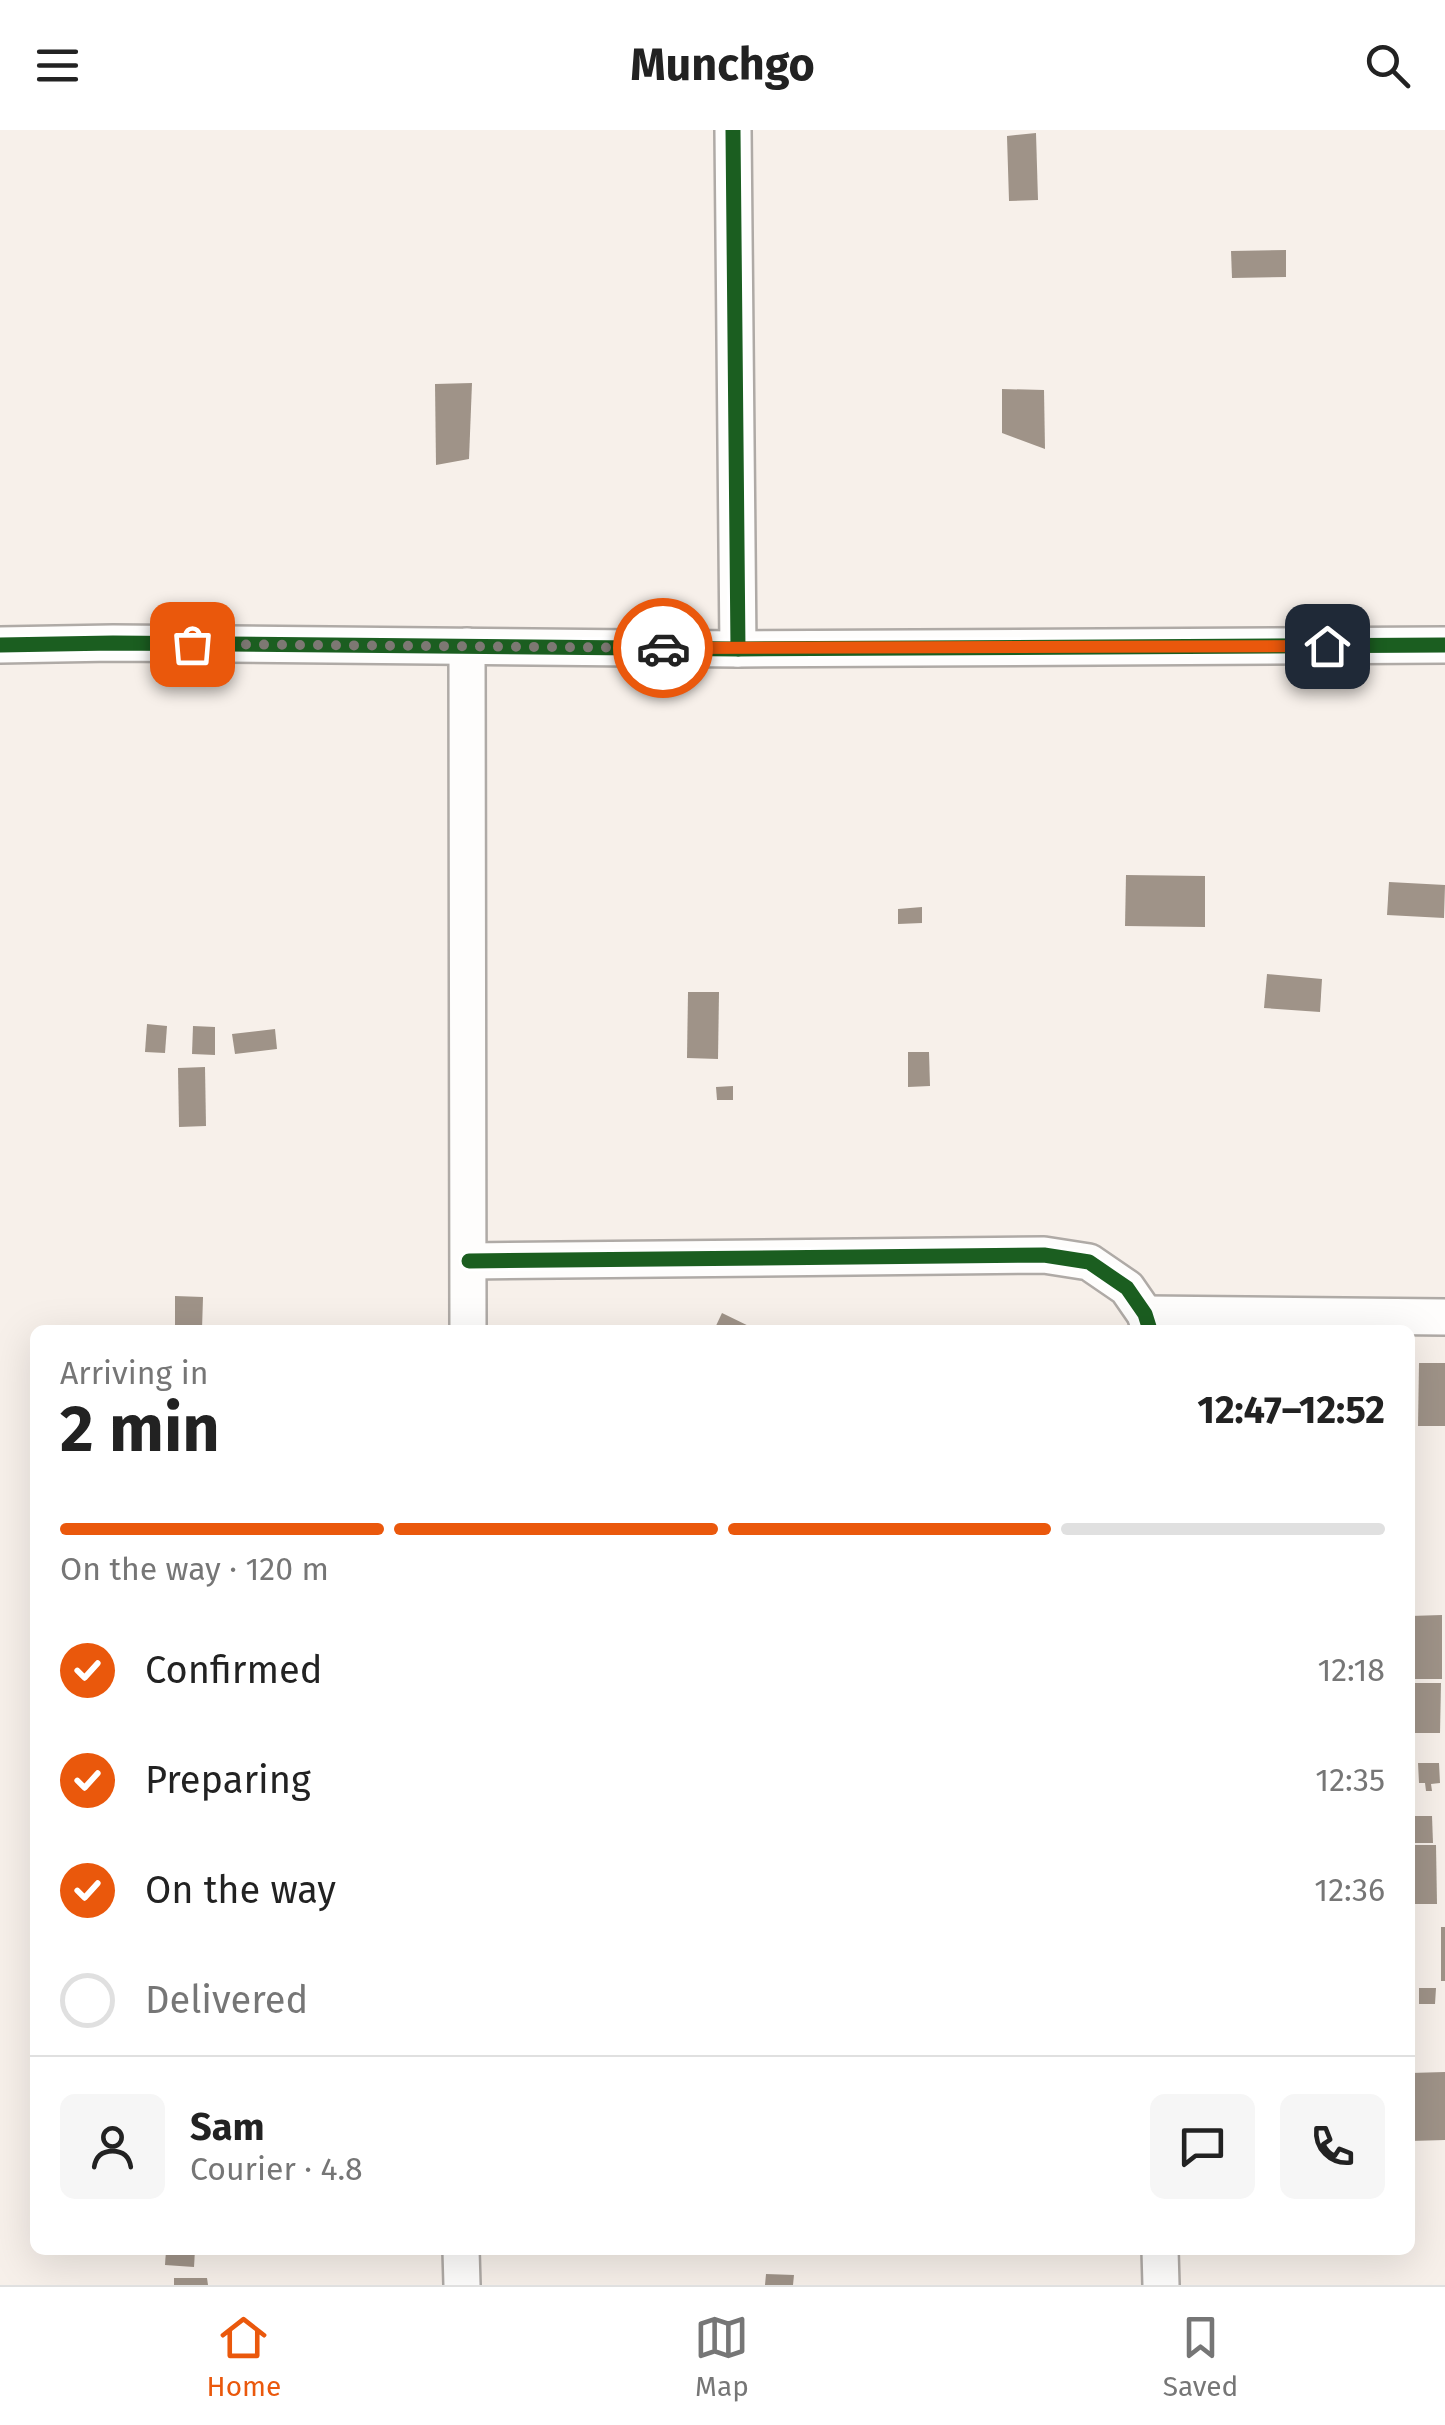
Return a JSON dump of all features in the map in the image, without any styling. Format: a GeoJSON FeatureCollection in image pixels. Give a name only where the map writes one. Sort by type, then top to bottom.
{"type":"FeatureCollection","features":[{"type":"Feature","properties":{"kind":"street"},"geometry":{"type":"LineString","coordinates":[[733,130],[738,649]]}},
{"type":"Feature","properties":{"kind":"street"},"geometry":{"type":"LineString","coordinates":[[0,644],[738,649],[1445,644]]}},
{"type":"Feature","properties":{"kind":"street"},"geometry":{"type":"LineString","coordinates":[[467,646],[468,1325]]}},
{"type":"Feature","properties":{"kind":"street"},"geometry":{"type":"LineString","coordinates":[[469,1261],[1044,1255],[1089,1262],[1128,1288],[1148,1322],[1445,1317]]}},
{"type":"Feature","properties":{"kind":"street"},"geometry":{"type":"LineString","coordinates":[[461,2255],[462,2285]]}},
{"type":"Feature","properties":{"kind":"street"},"geometry":{"type":"LineString","coordinates":[[1160,2255],[1161,2285]]}},
{"type":"Feature","properties":{"kind":"building"},"geometry":{"type":"Polygon","coordinates":[[[1036,133],[1038,200],[1009,201],[1007,136],[1036,133]]]}},
{"type":"Feature","properties":{"kind":"building"},"geometry":{"type":"Polygon","coordinates":[[[1286,250],[1286,277],[1232,278],[1231,251],[1286,250]]]}},
{"type":"Feature","properties":{"kind":"building"},"geometry":{"type":"Polygon","coordinates":[[[472,383],[469,459],[436,465],[435,384],[472,383]]]}},
{"type":"Feature","properties":{"kind":"building"},"geometry":{"type":"Polygon","coordinates":[[[1002,389],[1044,390],[1045,449],[1002,433],[1002,389]]]}},
{"type":"Feature","properties":{"kind":"building"},"geometry":{"type":"Polygon","coordinates":[[[1126,875],[1205,876],[1205,927],[1125,926],[1126,875]]]}},
{"type":"Feature","properties":{"kind":"building"},"geometry":{"type":"Polygon","coordinates":[[[1389,882],[1445,885],[1444,918],[1387,915],[1389,882]]]}},
{"type":"Feature","properties":{"kind":"building"},"geometry":{"type":"Polygon","coordinates":[[[922,907],[922,923],[898,924],[898,909],[922,907]]]}},
{"type":"Feature","properties":{"kind":"building"},"geometry":{"type":"Polygon","coordinates":[[[1267,974],[1322,979],[1320,1012],[1264,1008],[1267,974]]]}},
{"type":"Feature","properties":{"kind":"building"},"geometry":{"type":"Polygon","coordinates":[[[688,992],[719,992],[718,1059],[687,1058],[688,992]]]}},
{"type":"Feature","properties":{"kind":"building"},"geometry":{"type":"Polygon","coordinates":[[[147,1024],[167,1026],[165,1053],[145,1052],[147,1024]]]}},
{"type":"Feature","properties":{"kind":"building"},"geometry":{"type":"Polygon","coordinates":[[[193,1026],[215,1027],[215,1055],[192,1054],[193,1026]]]}},
{"type":"Feature","properties":{"kind":"building"},"geometry":{"type":"Polygon","coordinates":[[[275,1029],[277,1049],[235,1054],[232,1034],[275,1029]]]}},
{"type":"Feature","properties":{"kind":"building"},"geometry":{"type":"Polygon","coordinates":[[[908,1052],[929,1052],[930,1086],[908,1087],[908,1052]]]}},
{"type":"Feature","properties":{"kind":"building"},"geometry":{"type":"Polygon","coordinates":[[[205,1067],[206,1126],[179,1127],[178,1068],[205,1067]]]}},
{"type":"Feature","properties":{"kind":"building"},"geometry":{"type":"Polygon","coordinates":[[[733,1086],[733,1100],[717,1100],[716,1087],[733,1086]]]}},
{"type":"Feature","properties":{"kind":"building"},"geometry":{"type":"Polygon","coordinates":[[[175,1296],[203,1297],[202,1325],[175,1325],[175,1296]]]}},
{"type":"Feature","properties":{"kind":"building"},"geometry":{"type":"Polygon","coordinates":[[[722,1313],[747,1325],[716,1325],[722,1313]]]}},
{"type":"Feature","properties":{"kind":"building"},"geometry":{"type":"Polygon","coordinates":[[[1419,1363],[1445,1363],[1445,1426],[1418,1426],[1419,1363]]]}},
{"type":"Feature","properties":{"kind":"building"},"geometry":{"type":"Polygon","coordinates":[[[1442,1615],[1442,1679],[1415,1679],[1415,1616],[1442,1615]]]}},
{"type":"Feature","properties":{"kind":"building"},"geometry":{"type":"Polygon","coordinates":[[[1415,1683],[1441,1683],[1440,1733],[1415,1733],[1415,1683]]]}},
{"type":"Feature","properties":{"kind":"building"},"geometry":{"type":"Polygon","coordinates":[[[1418,1763],[1439,1763],[1440,1783],[1431,1784],[1432,1791],[1426,1791],[1425,1783],[1419,1783],[1418,1763]]]}},
{"type":"Feature","properties":{"kind":"building"},"geometry":{"type":"Polygon","coordinates":[[[1415,1816],[1432,1816],[1433,1843],[1415,1843],[1415,1816]]]}},
{"type":"Feature","properties":{"kind":"building"},"geometry":{"type":"Polygon","coordinates":[[[1415,1845],[1436,1845],[1437,1904],[1415,1904],[1415,1845]]]}},
{"type":"Feature","properties":{"kind":"building"},"geometry":{"type":"Polygon","coordinates":[[[1441,1927],[1445,1927],[1445,1981],[1441,1981],[1441,1927]]]}},
{"type":"Feature","properties":{"kind":"building"},"geometry":{"type":"Polygon","coordinates":[[[1419,1988],[1436,1988],[1435,2004],[1419,2004],[1419,1988]]]}},
{"type":"Feature","properties":{"kind":"building"},"geometry":{"type":"Polygon","coordinates":[[[1445,2072],[1445,2140],[1415,2141],[1415,2073],[1445,2072]]]}},
{"type":"Feature","properties":{"kind":"building"},"geometry":{"type":"Polygon","coordinates":[[[166,2255],[195,2255],[194,2267],[165,2265],[166,2255]]]}},
{"type":"Feature","properties":{"kind":"building"},"geometry":{"type":"Polygon","coordinates":[[[766,2274],[794,2275],[793,2285],[765,2285],[766,2274]]]}},
{"type":"Feature","properties":{"kind":"building"},"geometry":{"type":"Polygon","coordinates":[[[174,2278],[207,2278],[208,2285],[174,2285],[174,2278]]]}},
{"type":"Feature","properties":{"kind":"cycle path"},"geometry":{"type":"LineString","coordinates":[[733,130],[738,649]]}},
{"type":"Feature","properties":{"kind":"cycle path"},"geometry":{"type":"LineString","coordinates":[[0,645],[738,649],[1445,645]]}},
{"type":"Feature","properties":{"kind":"cycle path"},"geometry":{"type":"LineString","coordinates":[[469,1261],[1044,1255],[1089,1262],[1127,1288],[1148,1325]]}},
{"type":"Feature","properties":{"kind":"way so far"},"geometry":{"type":"LineString","coordinates":[[192,644],[663,648]]}},
{"type":"Feature","properties":{"kind":"route"},"geometry":{"type":"LineString","coordinates":[[663,648],[1327,646]]}}]}
